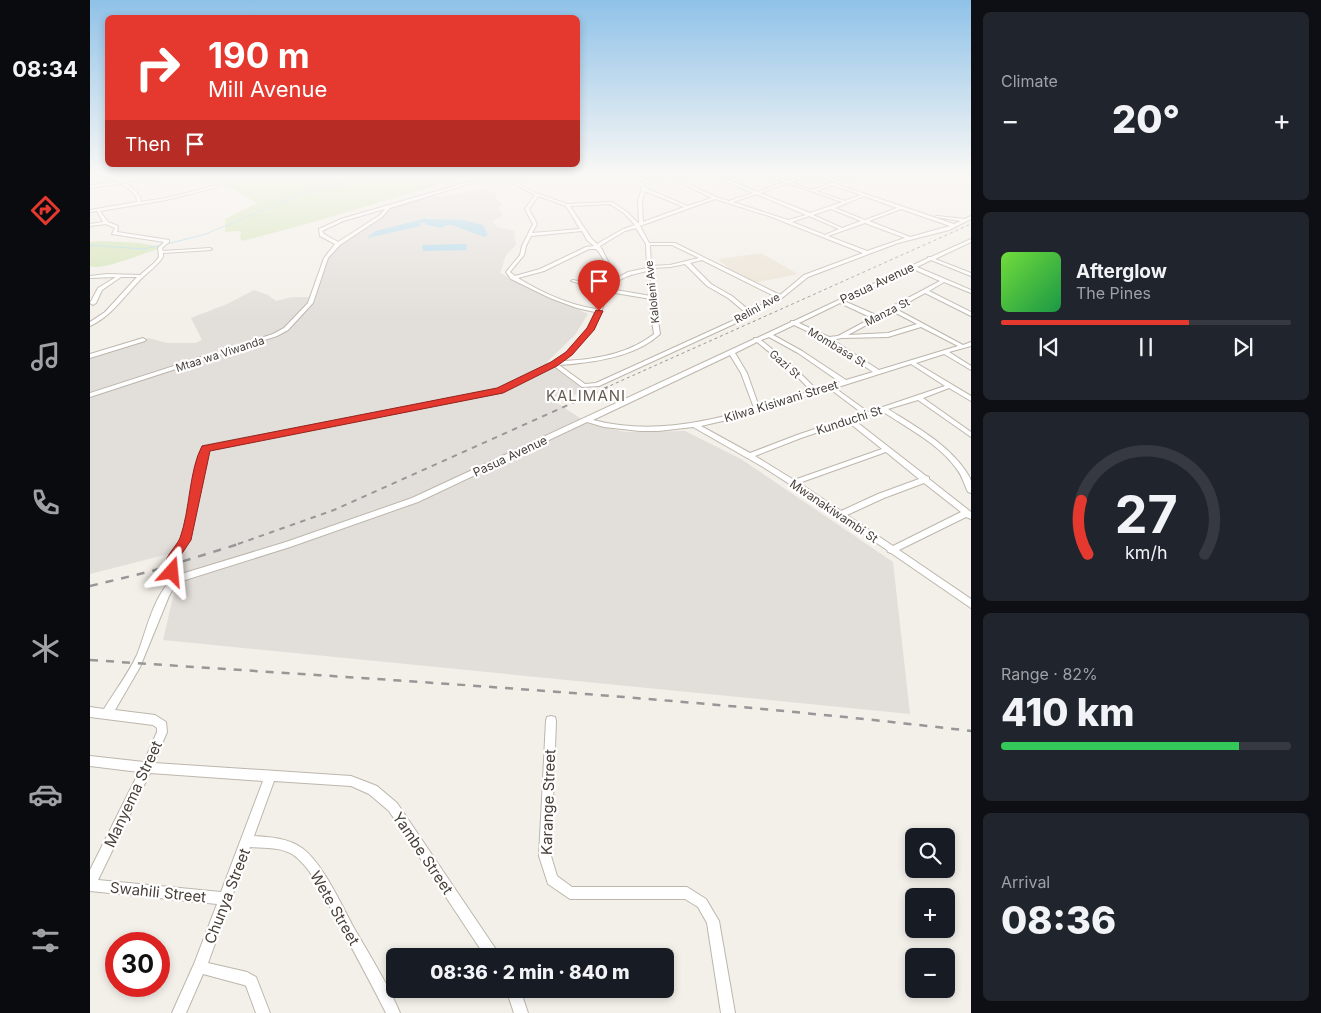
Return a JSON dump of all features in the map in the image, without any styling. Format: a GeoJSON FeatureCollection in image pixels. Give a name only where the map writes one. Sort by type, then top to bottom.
{"type":"FeatureCollection","features":[{"type":"Feature","properties":{"kind":"street"},"geometry":{"type":"LineString","coordinates":[[90,225],[104,223]]}},
{"type":"Feature","properties":{"kind":"street"},"geometry":{"type":"LineString","coordinates":[[90,324],[108,313],[141,276],[156,264],[161,257],[160,252],[167,241],[144,236],[128,237],[114,233],[117,227],[107,223]]}},
{"type":"Feature","properties":{"kind":"street"},"geometry":{"type":"LineString","coordinates":[[335,223],[320,230],[322,235],[338,244],[370,223]]}},
{"type":"Feature","properties":{"kind":"street"},"geometry":{"type":"LineString","coordinates":[[534,223],[522,255],[508,272],[513,278],[578,308],[599,311]]}},
{"type":"Feature","properties":{"kind":"street"},"geometry":{"type":"LineString","coordinates":[[579,223],[589,240],[597,246],[614,274],[614,280]]}},
{"type":"Feature","properties":{"kind":"street"},"geometry":{"type":"LineString","coordinates":[[513,278],[542,270],[588,248],[597,246],[624,230],[644,223]]}},
{"type":"Feature","properties":{"kind":"street"},"geometry":{"type":"LineString","coordinates":[[790,223],[868,253]]}},
{"type":"Feature","properties":{"kind":"street"},"geometry":{"type":"LineString","coordinates":[[820,223],[830,233]]}},
{"type":"Feature","properties":{"kind":"street"},"geometry":{"type":"LineString","coordinates":[[828,223],[841,229]]}},
{"type":"Feature","properties":{"kind":"street"},"geometry":{"type":"LineString","coordinates":[[825,236],[855,223]]}},
{"type":"Feature","properties":{"kind":"street"},"geometry":{"type":"LineString","coordinates":[[871,223],[908,238]]}},
{"type":"Feature","properties":{"kind":"street"},"geometry":{"type":"LineString","coordinates":[[946,223],[954,226]]}},
{"type":"Feature","properties":{"kind":"street","name":"Relini Ave"},"geometry":{"type":"LineString","coordinates":[[555,364],[584,386],[597,385],[749,314],[780,297],[806,276],[908,238],[941,231],[959,223]]}},
{"type":"Feature","properties":{"kind":"street","name":"Kaloleni Ave"},"geometry":{"type":"LineString","coordinates":[[555,364],[578,362],[621,352],[651,339],[657,334],[653,298],[654,280],[649,268],[648,244],[639,225]]}},
{"type":"Feature","properties":{"kind":"street"},"geometry":{"type":"LineString","coordinates":[[529,235],[583,230]]}},
{"type":"Feature","properties":{"kind":"street","name":"Pasua Avenue"},"geometry":{"type":"LineString","coordinates":[[175,580],[360,521],[415,500],[930,258],[969,242]]}},
{"type":"Feature","properties":{"kind":"street","name":"Mtaa wa Viwanda"},"geometry":{"type":"LineString","coordinates":[[90,394],[275,335],[286,329],[310,303],[327,256],[338,244]]}},
{"type":"Feature","properties":{"kind":"street"},"geometry":{"type":"LineString","coordinates":[[648,244],[673,244],[780,297]]}},
{"type":"Feature","properties":{"kind":"street"},"geometry":{"type":"LineString","coordinates":[[160,252],[210,249]]}},
{"type":"Feature","properties":{"kind":"street"},"geometry":{"type":"LineString","coordinates":[[930,258],[971,275]]}},
{"type":"Feature","properties":{"kind":"street"},"geometry":{"type":"LineString","coordinates":[[90,712],[107,714],[137,664],[165,593],[175,580],[170,566],[185,540],[205,448],[500,391],[555,364],[574,348],[591,329],[607,289],[614,280],[649,268],[670,266],[702,259]]}},
{"type":"Feature","properties":{"kind":"street"},"geometry":{"type":"LineString","coordinates":[[686,262],[709,285],[730,297],[749,314]]}},
{"type":"Feature","properties":{"kind":"street"},"geometry":{"type":"LineString","coordinates":[[912,267],[971,292]]}},
{"type":"Feature","properties":{"kind":"street"},"geometry":{"type":"LineString","coordinates":[[962,272],[971,268]]}},
{"type":"Feature","properties":{"kind":"street"},"geometry":{"type":"LineString","coordinates":[[90,277],[107,275],[119,277],[141,276]]}},
{"type":"Feature","properties":{"kind":"street"},"geometry":{"type":"LineString","coordinates":[[93,302],[100,289],[119,277]]}},
{"type":"Feature","properties":{"kind":"street","name":"Manza St"},"geometry":{"type":"LineString","coordinates":[[828,340],[840,337],[875,317],[927,292],[945,280]]}},
{"type":"Feature","properties":{"kind":"street"},"geometry":{"type":"LineString","coordinates":[[573,281],[653,298]]}},
{"type":"Feature","properties":{"kind":"street"},"geometry":{"type":"LineString","coordinates":[[927,292],[971,314]]}},
{"type":"Feature","properties":{"kind":"street"},"geometry":{"type":"LineString","coordinates":[[840,301],[875,317]]}},
{"type":"Feature","properties":{"kind":"street"},"geometry":{"type":"LineString","coordinates":[[894,308],[962,347]]}},
{"type":"Feature","properties":{"kind":"street","name":"Mombasa St"},"geometry":{"type":"LineString","coordinates":[[794,322],[828,340],[879,373]]}},
{"type":"Feature","properties":{"kind":"street"},"geometry":{"type":"LineString","coordinates":[[840,337],[888,335],[921,325]]}},
{"type":"Feature","properties":{"kind":"street"},"geometry":{"type":"LineString","coordinates":[[768,334],[800,352],[844,382]]}},
{"type":"Feature","properties":{"kind":"street"},"geometry":{"type":"LineString","coordinates":[[90,356],[143,340]]}},
{"type":"Feature","properties":{"kind":"street","name":"Gazi St"},"geometry":{"type":"LineString","coordinates":[[756,340],[788,366],[814,391]]}},
{"type":"Feature","properties":{"kind":"street","name":"Kilwa Kisiwani Street"},"geometry":{"type":"LineString","coordinates":[[587,420],[613,427],[630,428],[694,425],[729,418],[829,386],[914,363],[971,344]]}},
{"type":"Feature","properties":{"kind":"street"},"geometry":{"type":"LineString","coordinates":[[732,352],[744,373],[757,409]]}},
{"type":"Feature","properties":{"kind":"street"},"geometry":{"type":"LineString","coordinates":[[946,352],[971,368]]}},
{"type":"Feature","properties":{"kind":"street"},"geometry":{"type":"LineString","coordinates":[[914,363],[971,400]]}},
{"type":"Feature","properties":{"kind":"street"},"geometry":{"type":"LineString","coordinates":[[829,386],[867,414]]}},
{"type":"Feature","properties":{"kind":"street","name":"Kunduchi St"},"geometry":{"type":"LineString","coordinates":[[750,456],[783,442],[919,398],[950,386]]}},
{"type":"Feature","properties":{"kind":"street"},"geometry":{"type":"LineString","coordinates":[[919,398],[971,435]]}},
{"type":"Feature","properties":{"kind":"street"},"geometry":{"type":"LineString","coordinates":[[883,409],[947,453],[963,470],[971,490]]}},
{"type":"Feature","properties":{"kind":"street"},"geometry":{"type":"LineString","coordinates":[[850,420],[969,515],[891,550]]}},
{"type":"Feature","properties":{"kind":"street","name":"Mwanakiwambi St"},"geometry":{"type":"LineString","coordinates":[[694,425],[792,482],[971,604]]}},
{"type":"Feature","properties":{"kind":"street"},"geometry":{"type":"LineString","coordinates":[[792,482],[888,449]]}},
{"type":"Feature","properties":{"kind":"street"},"geometry":{"type":"LineString","coordinates":[[840,514],[926,479]]}},
{"type":"Feature","properties":{"kind":"street","name":"Manyema Street"},"geometry":{"type":"LineString","coordinates":[[90,884],[147,768],[162,732],[162,726],[155,720],[107,714]]}},
{"type":"Feature","properties":{"kind":"street","name":"Karange Street"},"geometry":{"type":"LineString","coordinates":[[551,721],[544,856],[552,880],[570,893],[687,893],[702,904],[713,921],[728,1013]]}},
{"type":"Feature","properties":{"kind":"street","name":"Yambe Street"},"geometry":{"type":"LineString","coordinates":[[90,761],[147,768],[351,781],[373,790],[393,807],[487,948]]}},
{"type":"Feature","properties":{"kind":"street","name":"Chunya Street"},"geometry":{"type":"LineString","coordinates":[[179,1013],[200,967],[270,777]]}},
{"type":"Feature","properties":{"kind":"street","name":"Wete Street"},"geometry":{"type":"LineString","coordinates":[[248,840],[281,845],[295,850],[306,857],[317,873],[374,975],[392,1013]]}},
{"type":"Feature","properties":{"kind":"street","name":"Swahili Street"},"geometry":{"type":"LineString","coordinates":[[90,884],[226,899]]}},
{"type":"Feature","properties":{"kind":"street"},"geometry":{"type":"LineString","coordinates":[[200,967],[247,979],[251,982],[263,1013]]}},
{"type":"Feature","properties":{"kind":"street"},"geometry":{"type":"LineString","coordinates":[[517,998],[521,1013]]}},
{"type":"Feature","properties":{"kind":"shaded area"},"geometry":{"type":"Polygon","coordinates":[[[368,223],[493,223],[497,227],[514,231],[516,245],[506,255],[500,273],[588,314],[575,335],[547,362],[585,390],[557,403],[589,424],[626,432],[685,431],[741,459],[893,562],[910,714],[163,640],[184,550],[90,574],[90,355],[148,338],[167,343],[195,343],[202,340],[191,318],[227,304],[254,290],[268,295],[276,301],[292,297],[315,297],[325,261],[338,244],[368,223]]]}},
{"type":"Feature","properties":{"kind":"shaded area"},"geometry":{"type":"Polygon","coordinates":[[[761,253],[798,274],[754,283],[734,273],[718,259],[761,253]]]}},
{"type":"Feature","properties":{"kind":"green space"},"geometry":{"type":"Polygon","coordinates":[[[225,223],[308,223],[242,241],[240,238],[241,231],[225,232],[225,223]]]}},
{"type":"Feature","properties":{"kind":"green space"},"geometry":{"type":"Polygon","coordinates":[[[90,242],[141,243],[165,248],[105,266],[90,266],[90,242]]]}},
{"type":"Feature","properties":{"kind":"water"},"geometry":{"type":"Polygon","coordinates":[[[406,223],[420,223],[421,226],[367,238],[376,231],[406,223]]]}},
{"type":"Feature","properties":{"kind":"water"},"geometry":{"type":"Polygon","coordinates":[[[425,223],[476,223],[483,225],[488,235],[484,237],[452,225],[446,225],[442,228],[425,223]]]}},
{"type":"Feature","properties":{"kind":"water"},"geometry":{"type":"Polygon","coordinates":[[[466,244],[467,250],[423,251],[422,245],[466,244]]]}},
{"type":"Feature","properties":{"kind":"waterway"},"geometry":{"type":"LineString","coordinates":[[167,244],[206,234],[232,223]]}},
{"type":"Feature","properties":{"kind":"waterway"},"geometry":{"type":"LineString","coordinates":[[90,245],[143,249],[162,245]]}},
{"type":"Feature","properties":{"kind":"railway"},"geometry":{"type":"LineString","coordinates":[[605,388],[971,224]]}},
{"type":"Feature","properties":{"kind":"railway"},"geometry":{"type":"LineString","coordinates":[[238,544],[334,510],[608,387]]}},
{"type":"Feature","properties":{"kind":"railway"},"geometry":{"type":"LineString","coordinates":[[90,586],[152,571],[242,543]]}},
{"type":"Feature","properties":{"kind":"railway"},"geometry":{"type":"LineString","coordinates":[[90,660],[641,698],[971,731]]}},
{"type":"Feature","properties":{"kind":"district","name":"KALIMANI"},"geometry":{"type":"Point","coordinates":[586,395]}},
{"type":"Feature","properties":{"kind":"route"},"geometry":{"type":"LineString","coordinates":[[172,572],[170,566],[185,540],[205,448],[500,391],[557,363],[591,329],[599,311]]}}]}
